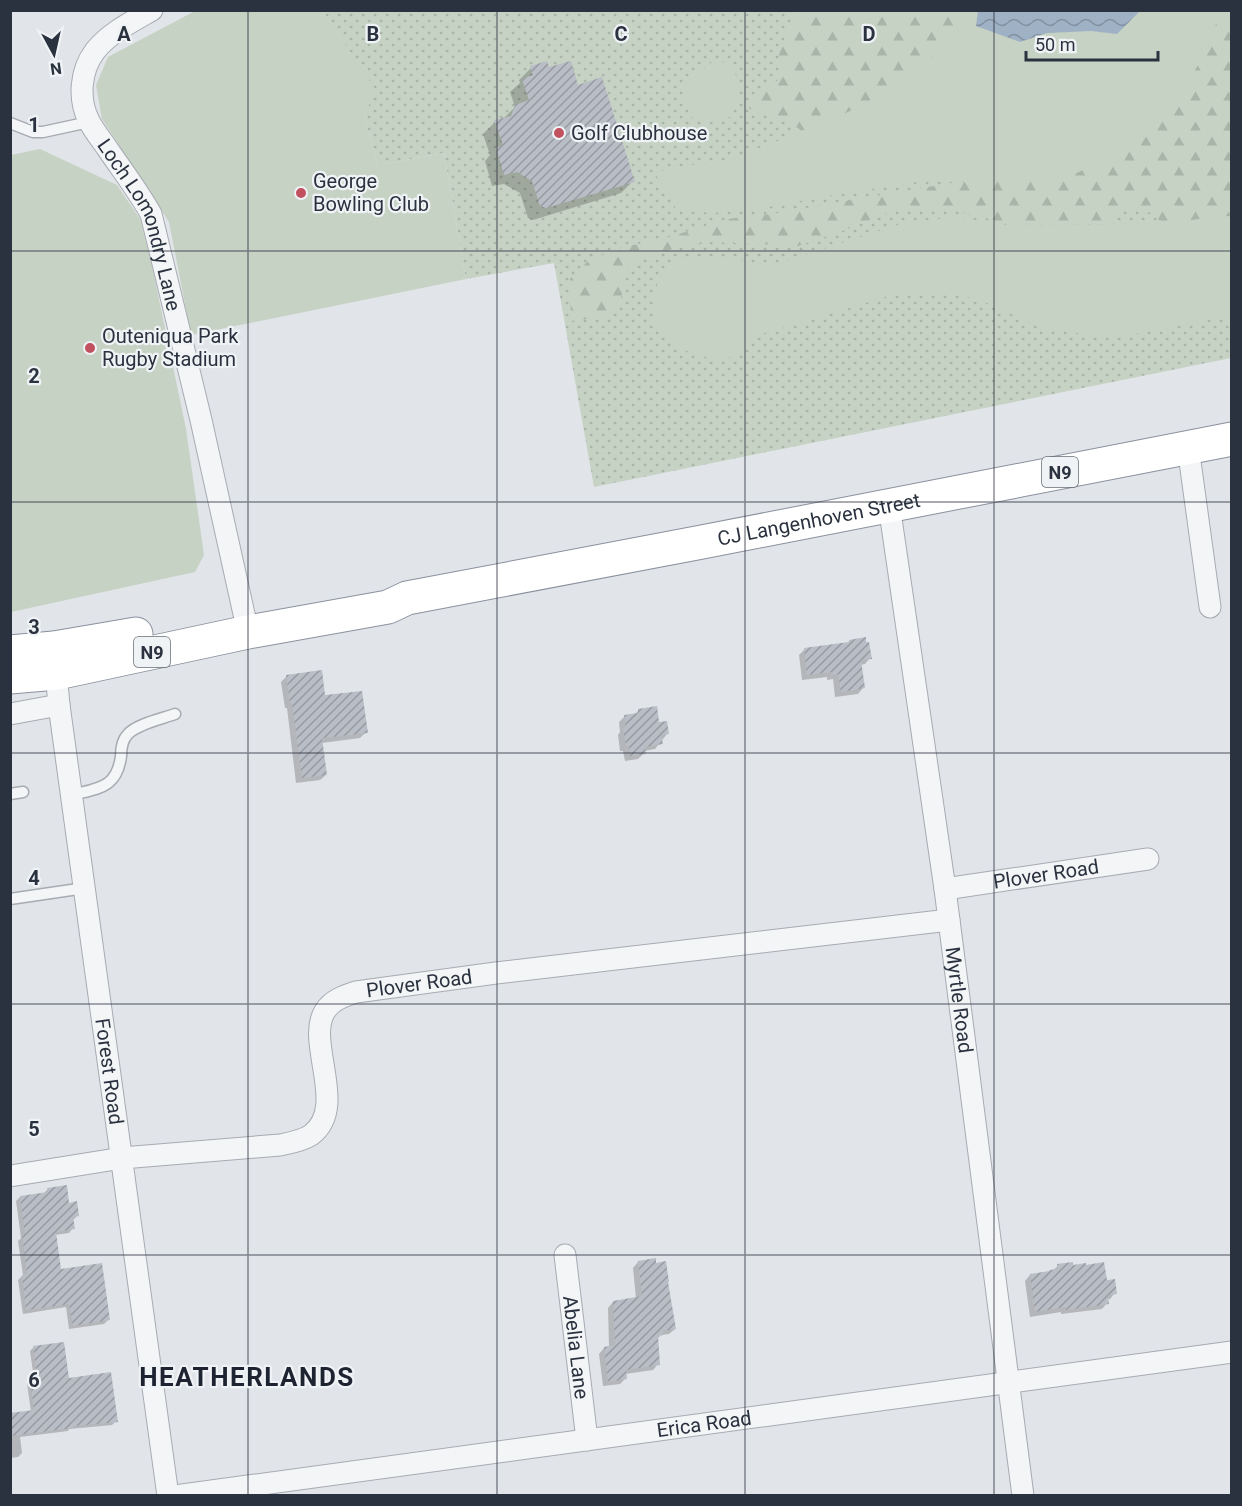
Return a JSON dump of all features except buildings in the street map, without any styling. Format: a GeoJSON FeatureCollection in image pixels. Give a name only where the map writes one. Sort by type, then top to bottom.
{"type":"FeatureCollection","features":[{"type":"Feature","properties":{"kind":"highway","name":"CJ Langenhoven Street"},"geometry":{"type":"LineString","coordinates":[[10,676],[55,661],[246,624],[333,600],[395,594],[407,598],[1232,439]]}},
{"type":"Feature","properties":{"kind":"highway","name":"CJ Langenhoven Street"},"geometry":{"type":"LineString","coordinates":[[10,652],[55,661]]}},
{"type":"Feature","properties":{"kind":"street","name":"Loch Lomondry Lane"},"geometry":{"type":"LineString","coordinates":[[152,10],[120,29],[95,51],[81,88],[82,99],[89,122],[151,214],[201,420],[246,624]]}},
{"type":"Feature","properties":{"kind":"street"},"geometry":{"type":"LineString","coordinates":[[1188,447],[1210,607]]}},
{"type":"Feature","properties":{"kind":"street","name":"Myrtle Road"},"geometry":{"type":"LineString","coordinates":[[889,505],[945,889],[1023,1496]]}},
{"type":"Feature","properties":{"kind":"street","name":"Forest Road"},"geometry":{"type":"LineString","coordinates":[[55,661],[59,705],[168,1496]]}},
{"type":"Feature","properties":{"kind":"street"},"geometry":{"type":"LineString","coordinates":[[10,714],[59,705]]}},
{"type":"Feature","properties":{"kind":"street","name":"Plover Road"},"geometry":{"type":"LineString","coordinates":[[945,889],[1148,859]]}},
{"type":"Feature","properties":{"kind":"street","name":"Plover Road"},"geometry":{"type":"LineString","coordinates":[[10,1176],[122,1158],[280,1145],[298,1141],[310,1135],[318,1127],[327,1103],[320,1036],[324,1012],[343,996],[356,992],[519,970],[949,920]]}},
{"type":"Feature","properties":{"kind":"street","name":"Abelia Lane"},"geometry":{"type":"LineString","coordinates":[[565,1255],[587,1440]]}},
{"type":"Feature","properties":{"kind":"street","name":"Erica Road"},"geometry":{"type":"LineString","coordinates":[[175,1496],[1232,1352]]}},
{"type":"Feature","properties":{"kind":"lane"},"geometry":{"type":"LineString","coordinates":[[10,123],[33,132],[43,132],[89,122]]}},
{"type":"Feature","properties":{"kind":"lane"},"geometry":{"type":"LineString","coordinates":[[72,795],[110,783],[116,776],[124,739],[134,728],[175,714]]}},
{"type":"Feature","properties":{"kind":"lane"},"geometry":{"type":"LineString","coordinates":[[10,794],[23,792]]}},
{"type":"Feature","properties":{"kind":"lane"},"geometry":{"type":"LineString","coordinates":[[10,899],[85,888]]}},
{"type":"Feature","properties":{"kind":"green space","name":"George Bowling Club"},"geometry":{"type":"Polygon","coordinates":[[[195,11],[323,11],[376,90],[364,116],[378,165],[444,153],[466,279],[191,335],[169,222],[102,119],[96,85],[108,57],[195,11]]]}},
{"type":"Feature","properties":{"kind":"green space"},"geometry":{"type":"Polygon","coordinates":[[[323,11],[1231,11],[1231,358],[594,487],[554,263],[466,279],[444,153],[378,165],[364,116],[375,90],[323,11]]]}},
{"type":"Feature","properties":{"kind":"green space"},"geometry":{"type":"Polygon","coordinates":[[[794,11],[978,11],[978,17],[928,60],[889,89],[858,108],[803,131],[787,122],[748,108],[758,93],[780,79],[779,55],[794,11]]]}},
{"type":"Feature","properties":{"kind":"green space"},"geometry":{"type":"Polygon","coordinates":[[[1140,11],[1229,11],[1213,27],[1208,47],[1175,105],[1147,131],[1106,158],[1075,174],[1040,181],[937,179],[752,210],[713,213],[676,210],[670,194],[654,173],[674,167],[727,161],[846,113],[875,98],[926,62],[978,17],[977,26],[1020,42],[1047,33],[1091,31],[1117,34],[1140,11]]]}},
{"type":"Feature","properties":{"kind":"green space"},"geometry":{"type":"Polygon","coordinates":[[[1231,11],[1231,216],[1163,223],[1147,211],[1118,210],[1106,224],[1015,226],[942,208],[892,211],[798,246],[712,242],[672,249],[629,264],[621,298],[605,317],[571,321],[570,279],[589,260],[624,247],[666,238],[727,219],[771,214],[951,183],[1040,181],[1175,105],[1208,47],[1213,27],[1231,11]]]}},
{"type":"Feature","properties":{"kind":"green space"},"geometry":{"type":"Polygon","coordinates":[[[713,61],[728,63],[737,77],[740,96],[730,117],[708,123],[693,118],[683,103],[683,87],[713,61]]]}},
{"type":"Feature","properties":{"kind":"green space","name":"Outeniqua Park Rugby Stadium"},"geometry":{"type":"Polygon","coordinates":[[[40,149],[117,185],[140,219],[186,429],[204,555],[195,572],[11,612],[11,155],[40,149]]]}},
{"type":"Feature","properties":{"kind":"green space"},"geometry":{"type":"Polygon","coordinates":[[[1231,216],[1231,316],[1114,338],[1044,329],[978,299],[939,293],[899,293],[762,334],[726,360],[700,356],[671,345],[653,318],[653,294],[662,274],[674,258],[735,257],[750,265],[780,263],[903,223],[956,217],[1015,226],[1163,223],[1231,216]]]}},
{"type":"Feature","properties":{"kind":"water"},"geometry":{"type":"Polygon","coordinates":[[[978,10],[1140,11],[1117,34],[1091,31],[1047,33],[1020,42],[976,26],[978,10]]]}},
{"type":"Feature","properties":{"kind":"place","name":"Golf Clubhouse"},"geometry":{"type":"Point","coordinates":[559,133]}},
{"type":"Feature","properties":{"kind":"place","name":"George Bowling Club"},"geometry":{"type":"Point","coordinates":[301,193]}},
{"type":"Feature","properties":{"kind":"place","name":"Outeniqua Park Rugby Stadium"},"geometry":{"type":"Point","coordinates":[90,348]}},
{"type":"Feature","properties":{"kind":"district","name":"HEATHERLANDS"},"geometry":{"type":"Point","coordinates":[247,1377]}}]}
